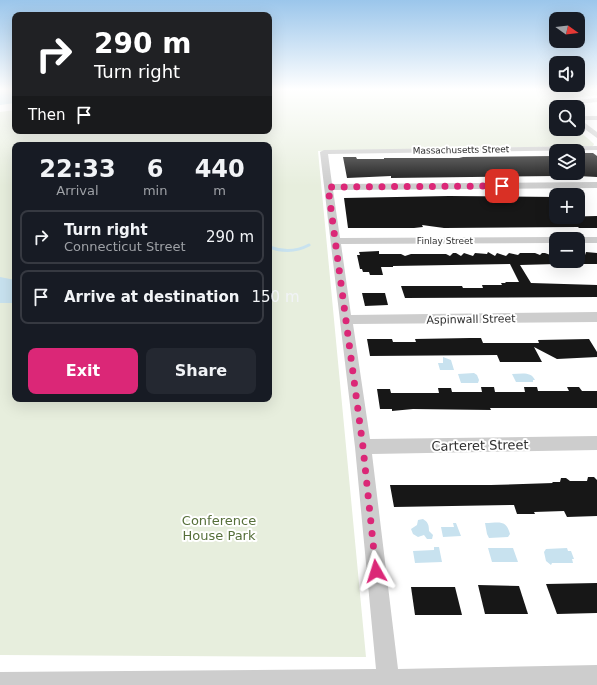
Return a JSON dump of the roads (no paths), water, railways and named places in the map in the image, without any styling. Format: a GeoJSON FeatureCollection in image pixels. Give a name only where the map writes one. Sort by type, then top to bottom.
{"type":"FeatureCollection","features":[{"type":"Feature","properties":{"kind":"street"},"geometry":{"type":"LineString","coordinates":[[585,125],[597,136]]}},
{"type":"Feature","properties":{"kind":"street","name":"Massachusetts Street"},"geometry":{"type":"LineString","coordinates":[[328,187],[324,152],[597,148]]}},
{"type":"Feature","properties":{"kind":"street"},"geometry":{"type":"LineString","coordinates":[[389,683],[363,447],[334,242],[328,187],[597,185]]}},
{"type":"Feature","properties":{"kind":"street","name":"Finlay Street"},"geometry":{"type":"LineString","coordinates":[[334,242],[549,240]]}},
{"type":"Feature","properties":{"kind":"street"},"geometry":{"type":"LineString","coordinates":[[585,240],[597,240]]}},
{"type":"Feature","properties":{"kind":"street","name":"Aspinwall Street"},"geometry":{"type":"LineString","coordinates":[[346,320],[597,317]]}},
{"type":"Feature","properties":{"kind":"street","name":"Carteret Street"},"geometry":{"type":"LineString","coordinates":[[363,447],[597,443]]}},
{"type":"Feature","properties":{"kind":"street"},"geometry":{"type":"LineString","coordinates":[[0,683],[389,683],[597,676]]}},
{"type":"Feature","properties":{"kind":"water"},"geometry":{"type":"Polygon","coordinates":[[[0,277],[12,279],[12,303],[0,303],[0,277]]]}},
{"type":"Feature","properties":{"kind":"water"},"geometry":{"type":"Polygon","coordinates":[[[443,357],[451,360],[454,370],[440,370],[438,363],[443,363],[443,357]]]}},
{"type":"Feature","properties":{"kind":"water"},"geometry":{"type":"Polygon","coordinates":[[[474,373],[477,375],[479,380],[478,383],[461,383],[458,374],[474,373]]]}},
{"type":"Feature","properties":{"kind":"water"},"geometry":{"type":"Polygon","coordinates":[[[512,374],[528,374],[535,380],[533,380],[533,382],[516,382],[512,374]]]}},
{"type":"Feature","properties":{"kind":"water"},"geometry":{"type":"Polygon","coordinates":[[[423,519],[428,525],[429,531],[433,535],[432,539],[427,539],[424,535],[418,537],[413,534],[411,529],[417,525],[418,520],[423,519]]]}},
{"type":"Feature","properties":{"kind":"water"},"geometry":{"type":"Polygon","coordinates":[[[453,523],[456,523],[461,536],[443,537],[441,527],[454,527],[453,523]]]}},
{"type":"Feature","properties":{"kind":"water"},"geometry":{"type":"Polygon","coordinates":[[[485,523],[504,524],[510,534],[508,537],[489,538],[485,523]]]}},
{"type":"Feature","properties":{"kind":"water"},"geometry":{"type":"Polygon","coordinates":[[[434,547],[439,547],[442,562],[415,563],[413,551],[434,550],[434,547]]]}},
{"type":"Feature","properties":{"kind":"water"},"geometry":{"type":"Polygon","coordinates":[[[488,548],[513,548],[518,562],[492,562],[488,548]]]}},
{"type":"Feature","properties":{"kind":"water"},"geometry":{"type":"Polygon","coordinates":[[[567,548],[568,551],[571,551],[574,559],[572,559],[573,563],[552,563],[551,565],[546,561],[544,552],[546,549],[567,548]]]}},
{"type":"Feature","properties":{"kind":"waterway"},"geometry":{"type":"LineString","coordinates":[[272,248],[279,250],[289,250],[299,249],[309,245]]}},
{"type":"Feature","properties":{"kind":"park label","name":"Conference House Park"},"geometry":{"type":"Point","coordinates":[219,528]}}]}
